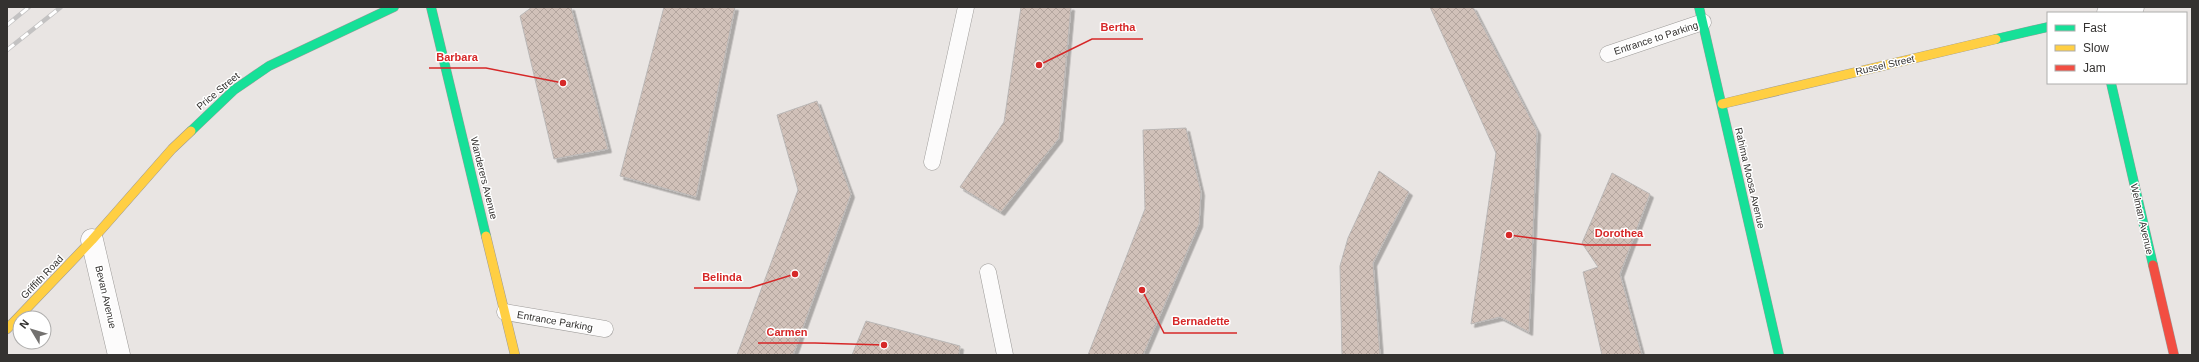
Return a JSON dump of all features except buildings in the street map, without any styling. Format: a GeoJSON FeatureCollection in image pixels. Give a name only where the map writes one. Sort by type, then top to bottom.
{"type":"FeatureCollection","features":[{"type":"Feature","properties":{"kind":"street","name":"Price Street"},"geometry":{"type":"LineString","coordinates":[[92,240],[172,149],[234,90],[269,66],[394,7]]}},
{"type":"Feature","properties":{"kind":"street","name":"Wanderers Avenue"},"geometry":{"type":"LineString","coordinates":[[432,7],[516,355]]}},
{"type":"Feature","properties":{"kind":"street"},"geometry":{"type":"LineString","coordinates":[[2112,12],[2132,7]]}},
{"type":"Feature","properties":{"kind":"street","name":"Rahima Moosa Avenue"},"geometry":{"type":"LineString","coordinates":[[1701,15],[1779,355]]}},
{"type":"Feature","properties":{"kind":"street","name":"Russel Street"},"geometry":{"type":"LineString","coordinates":[[1722,104],[2047,27]]}},
{"type":"Feature","properties":{"kind":"street","name":"Welman Avenue"},"geometry":{"type":"LineString","coordinates":[[2111,84],[2174,355]]}},
{"type":"Feature","properties":{"kind":"street","name":"Griffith Road"},"geometry":{"type":"LineString","coordinates":[[7,329],[92,240]]}},
{"type":"Feature","properties":{"kind":"street","name":"Bevan Avenue"},"geometry":{"type":"LineString","coordinates":[[92,240],[119,355]]}},
{"type":"Feature","properties":{"kind":"lane"},"geometry":{"type":"LineString","coordinates":[[932,162],[966,7]]}},
{"type":"Feature","properties":{"kind":"lane","name":"Entrance to Parking"},"geometry":{"type":"LineString","coordinates":[[1608,54],[1701,15]]}},
{"type":"Feature","properties":{"kind":"lane"},"geometry":{"type":"LineString","coordinates":[[988,272],[1005,355]]}},
{"type":"Feature","properties":{"kind":"lane","name":"Entrance Parking"},"geometry":{"type":"LineString","coordinates":[[505,312],[604,329]]}},
{"type":"Feature","properties":{"kind":"railway"},"geometry":{"type":"LineString","coordinates":[[7,25],[29,7]]}},
{"type":"Feature","properties":{"kind":"railway"},"geometry":{"type":"LineString","coordinates":[[7,50],[61,7]]}},
{"type":"Feature","properties":{"kind":"traffic: fast"},"geometry":{"type":"LineString","coordinates":[[191,131],[234,90],[269,66],[394,7]]}},
{"type":"Feature","properties":{"kind":"traffic: fast"},"geometry":{"type":"LineString","coordinates":[[431,7],[486,236]]}},
{"type":"Feature","properties":{"kind":"traffic: fast"},"geometry":{"type":"LineString","coordinates":[[1699,7],[1779,355]]}},
{"type":"Feature","properties":{"kind":"traffic: fast"},"geometry":{"type":"LineString","coordinates":[[1996,39],[2047,27]]}},
{"type":"Feature","properties":{"kind":"traffic: fast"},"geometry":{"type":"LineString","coordinates":[[2111,84],[2153,265]]}},
{"type":"Feature","properties":{"kind":"traffic: slow"},"geometry":{"type":"LineString","coordinates":[[1722,104],[1996,39]]}},
{"type":"Feature","properties":{"kind":"traffic: slow"},"geometry":{"type":"LineString","coordinates":[[7,329],[92,240],[172,149],[191,131]]}},
{"type":"Feature","properties":{"kind":"traffic: slow"},"geometry":{"type":"LineString","coordinates":[[486,236],[515,355]]}},
{"type":"Feature","properties":{"kind":"traffic: jam"},"geometry":{"type":"LineString","coordinates":[[2153,265],[2174,355]]}},
{"type":"Feature","properties":{"kind":"place","name":"Bertha"},"geometry":{"type":"Point","coordinates":[1039,65]}},
{"type":"Feature","properties":{"kind":"place","name":"Barbara"},"geometry":{"type":"Point","coordinates":[563,83]}},
{"type":"Feature","properties":{"kind":"place","name":"Dorothea"},"geometry":{"type":"Point","coordinates":[1509,235]}},
{"type":"Feature","properties":{"kind":"place","name":"Belinda"},"geometry":{"type":"Point","coordinates":[795,274]}},
{"type":"Feature","properties":{"kind":"place","name":"Bernadette"},"geometry":{"type":"Point","coordinates":[1142,290]}},
{"type":"Feature","properties":{"kind":"place","name":"Carmen"},"geometry":{"type":"Point","coordinates":[884,345]}}]}
